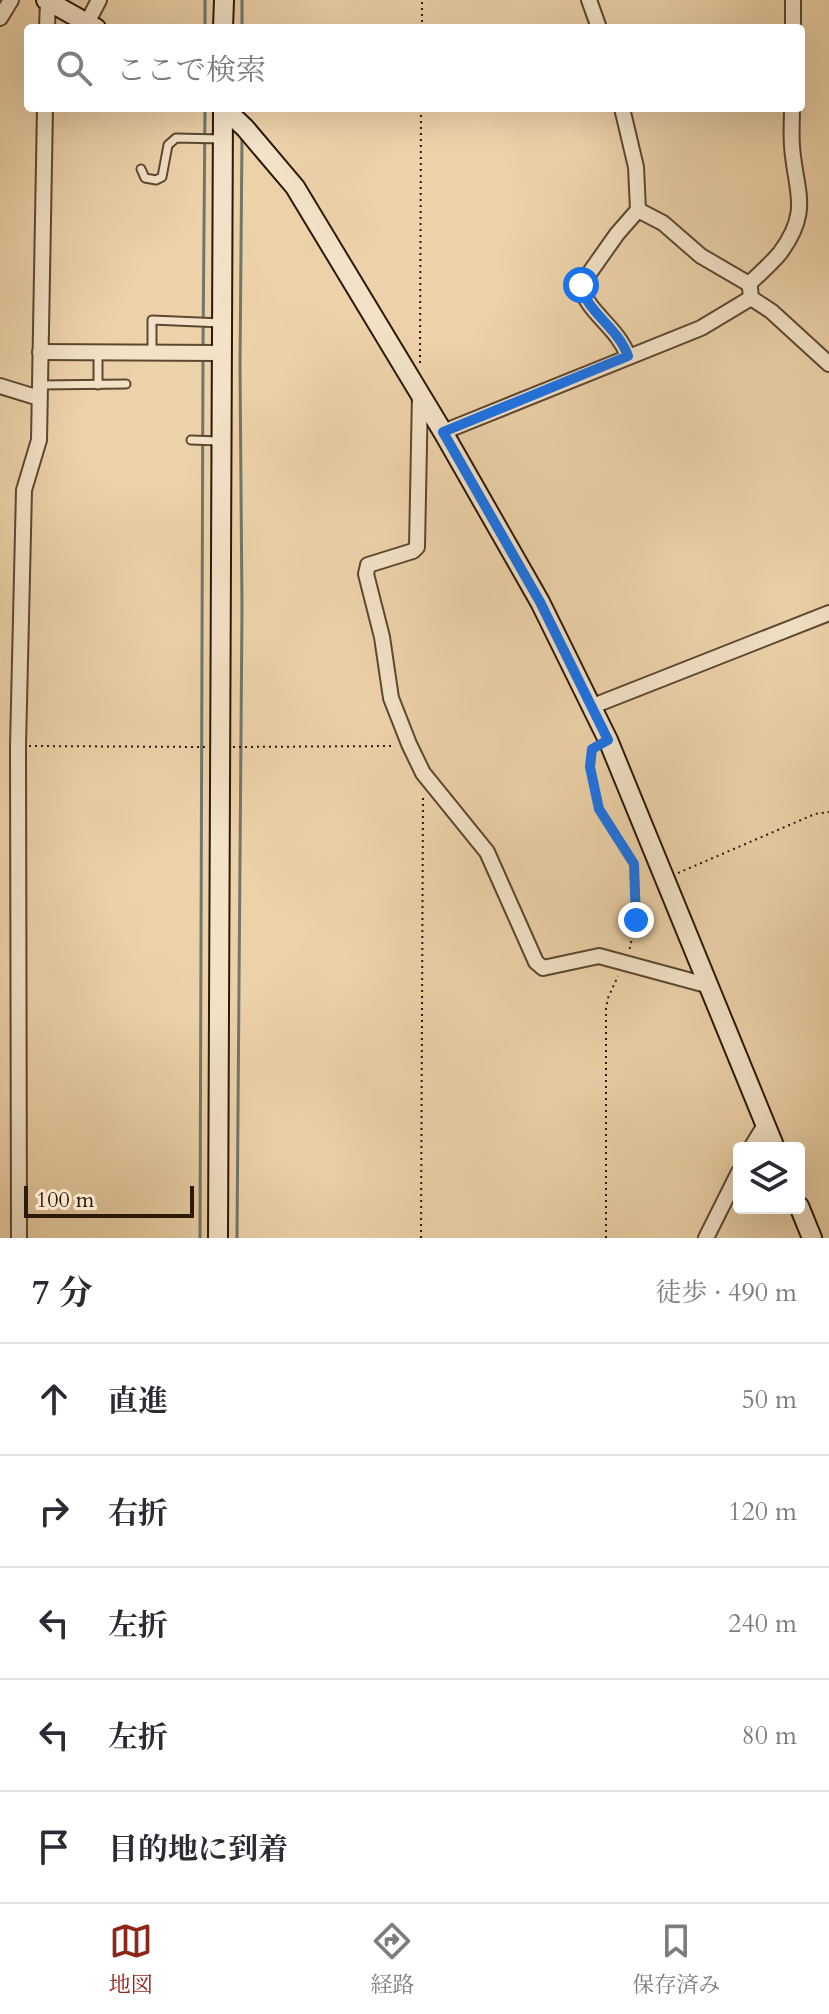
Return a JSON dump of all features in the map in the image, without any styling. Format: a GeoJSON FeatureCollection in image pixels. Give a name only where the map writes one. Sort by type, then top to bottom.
{"type":"FeatureCollection","features":[{"type":"Feature","properties":{"kind":"street"},"geometry":{"type":"LineString","coordinates":[[0,18],[11,0]]}},
{"type":"Feature","properties":{"kind":"street"},"geometry":{"type":"LineString","coordinates":[[92,24],[99,0]]}},
{"type":"Feature","properties":{"kind":"street"},"geometry":{"type":"LineString","coordinates":[[223,24],[224,0]]}},
{"type":"Feature","properties":{"kind":"street"},"geometry":{"type":"LineString","coordinates":[[589,0],[598,24]]}},
{"type":"Feature","properties":{"kind":"street"},"geometry":{"type":"LineString","coordinates":[[793,0],[793,24]]}},
{"type":"Feature","properties":{"kind":"street"},"geometry":{"type":"LineString","coordinates":[[47,24],[47,1],[90,24]]}},
{"type":"Feature","properties":{"kind":"street"},"geometry":{"type":"LineString","coordinates":[[19,1238],[18,746],[24,490],[39,440],[45,112]]}},
{"type":"Feature","properties":{"kind":"street"},"geometry":{"type":"LineString","coordinates":[[623,112],[636,167],[638,210],[581,285],[589,306],[610,325],[628,356]]}},
{"type":"Feature","properties":{"kind":"street"},"geometry":{"type":"LineString","coordinates":[[443,432],[701,328],[750,291],[779,254],[794,229],[800,210],[799,183],[792,147],[792,112]]}},
{"type":"Feature","properties":{"kind":"street"},"geometry":{"type":"LineString","coordinates":[[218,1238],[214,441],[209,353],[214,323],[216,139],[232,116],[295,187],[443,432],[540,602],[608,740],[772,1142]]}},
{"type":"Feature","properties":{"kind":"street"},"geometry":{"type":"LineString","coordinates":[[638,210],[663,223],[701,256],[750,291],[829,364]]}},
{"type":"Feature","properties":{"kind":"street"},"geometry":{"type":"LineString","coordinates":[[40,352],[209,353]]}},
{"type":"Feature","properties":{"kind":"street"},"geometry":{"type":"LineString","coordinates":[[0,386],[40,391]]}},
{"type":"Feature","properties":{"kind":"street"},"geometry":{"type":"LineString","coordinates":[[420,394],[417,547],[413,551],[375,561],[368,565],[366,574],[382,637],[391,698],[423,773],[487,852],[536,962],[543,968],[599,956],[710,986]]}},
{"type":"Feature","properties":{"kind":"street"},"geometry":{"type":"LineString","coordinates":[[593,706],[829,613]]}},
{"type":"Feature","properties":{"kind":"street"},"geometry":{"type":"LineString","coordinates":[[755,1142],[765,1125]]}},
{"type":"Feature","properties":{"kind":"street"},"geometry":{"type":"LineString","coordinates":[[706,1238],[733,1184]]}},
{"type":"Feature","properties":{"kind":"street"},"geometry":{"type":"LineString","coordinates":[[802,1214],[812,1238]]}},
{"type":"Feature","properties":{"kind":"lane"},"geometry":{"type":"LineString","coordinates":[[141,169],[145,178],[156,180],[162,177],[168,145],[173,139],[216,139]]}},
{"type":"Feature","properties":{"kind":"lane"},"geometry":{"type":"LineString","coordinates":[[152,352],[152,320],[214,323]]}},
{"type":"Feature","properties":{"kind":"lane"},"geometry":{"type":"LineString","coordinates":[[98,352],[98,385]]}},
{"type":"Feature","properties":{"kind":"lane"},"geometry":{"type":"LineString","coordinates":[[40,391],[126,384]]}},
{"type":"Feature","properties":{"kind":"lane"},"geometry":{"type":"LineString","coordinates":[[192,440],[214,441]]}},
{"type":"Feature","properties":{"kind":"path"},"geometry":{"type":"LineString","coordinates":[[422,0],[422,24]]}},
{"type":"Feature","properties":{"kind":"path"},"geometry":{"type":"LineString","coordinates":[[420,362],[421,112]]}},
{"type":"Feature","properties":{"kind":"path"},"geometry":{"type":"LineString","coordinates":[[606,1238],[606,1009],[632,944],[636,920],[634,864],[599,809],[590,767],[592,749],[608,740]]}},
{"type":"Feature","properties":{"kind":"path"},"geometry":{"type":"LineString","coordinates":[[234,747],[409,744]]}},
{"type":"Feature","properties":{"kind":"path"},"geometry":{"type":"LineString","coordinates":[[18,746],[208,747]]}},
{"type":"Feature","properties":{"kind":"path"},"geometry":{"type":"LineString","coordinates":[[421,1238],[423,773]]}},
{"type":"Feature","properties":{"kind":"path"},"geometry":{"type":"LineString","coordinates":[[666,878],[815,814],[829,812]]}},
{"type":"Feature","properties":{"kind":"waterway"},"geometry":{"type":"LineString","coordinates":[[205,0],[205,24]]}},
{"type":"Feature","properties":{"kind":"waterway"},"geometry":{"type":"LineString","coordinates":[[242,0],[242,24]]}},
{"type":"Feature","properties":{"kind":"waterway"},"geometry":{"type":"LineString","coordinates":[[203,348],[205,112]]}},
{"type":"Feature","properties":{"kind":"waterway"},"geometry":{"type":"LineString","coordinates":[[237,1238],[242,136]]}},
{"type":"Feature","properties":{"kind":"waterway"},"geometry":{"type":"LineString","coordinates":[[200,1238],[203,356]]}},
{"type":"Feature","properties":{"kind":"route"},"geometry":{"type":"LineString","coordinates":[[581,285],[589,306],[610,325],[625,346],[628,356],[443,432],[540,602],[608,740],[592,749],[590,767],[594,794],[599,809],[634,864],[637,880],[636,920]]}}]}
